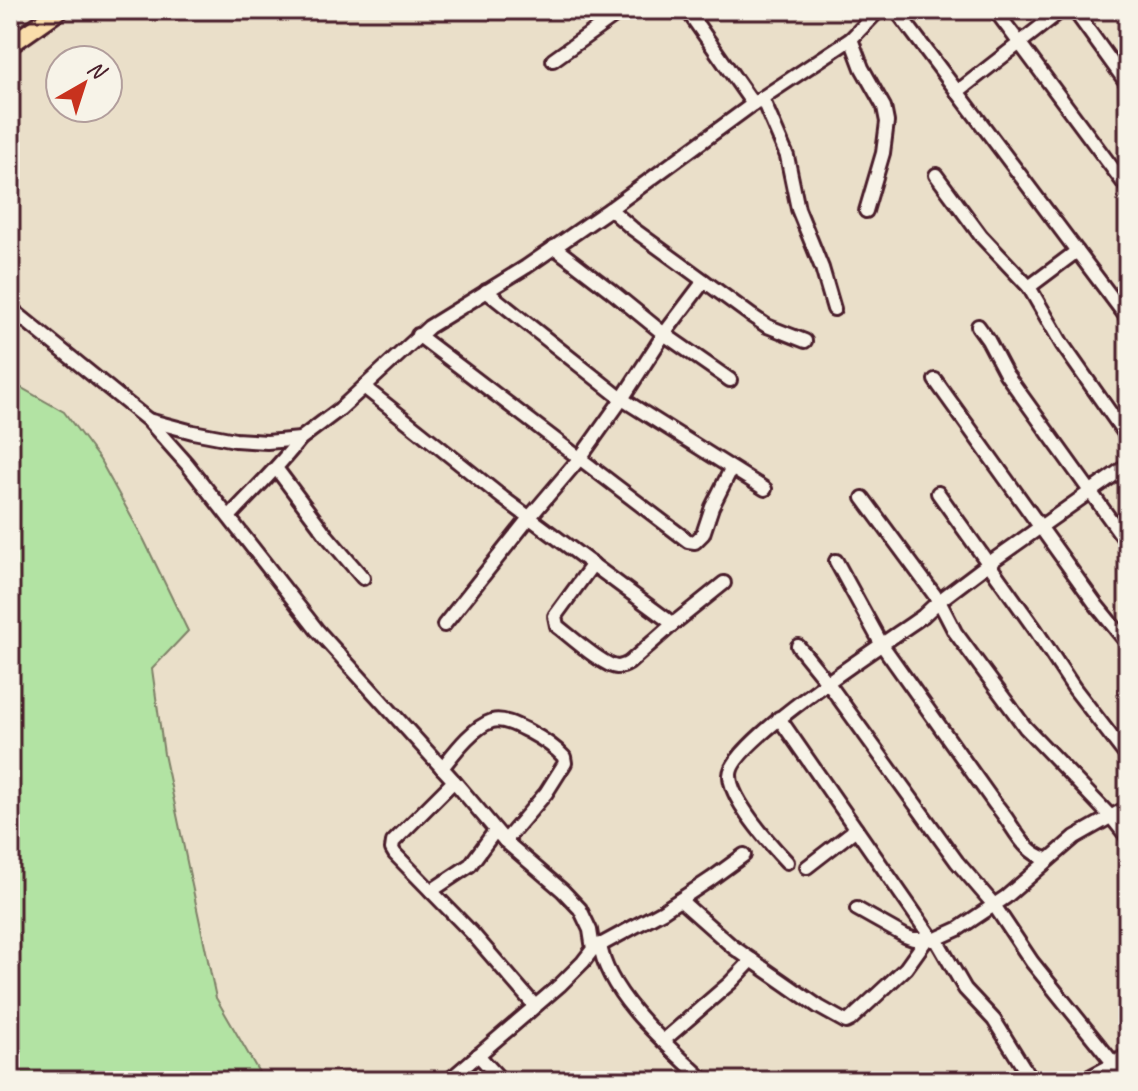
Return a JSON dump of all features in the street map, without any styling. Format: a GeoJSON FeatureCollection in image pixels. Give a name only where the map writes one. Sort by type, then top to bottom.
{"type":"FeatureCollection","features":[{"type":"Feature","properties":{"kind":"main road"},"geometry":{"type":"LineString","coordinates":[[10,45],[60,10]]}},
{"type":"Feature","properties":{"kind":"street"},"geometry":{"type":"LineString","coordinates":[[553,60],[623,10]]}},
{"type":"Feature","properties":{"kind":"street"},"geometry":{"type":"LineString","coordinates":[[687,10],[758,101],[787,156],[798,209],[822,268],[834,309]]}},
{"type":"Feature","properties":{"kind":"street"},"geometry":{"type":"LineString","coordinates":[[229,517],[300,439],[340,409],[418,335],[526,267],[610,209],[758,101],[851,39],[879,10]]}},
{"type":"Feature","properties":{"kind":"street"},"geometry":{"type":"LineString","coordinates":[[896,10],[1128,319]]}},
{"type":"Feature","properties":{"kind":"street"},"geometry":{"type":"LineString","coordinates":[[995,10],[1128,189]]}},
{"type":"Feature","properties":{"kind":"street"},"geometry":{"type":"LineString","coordinates":[[957,92],[1062,10]]}},
{"type":"Feature","properties":{"kind":"street"},"geometry":{"type":"LineString","coordinates":[[1074,10],[1128,85]]}},
{"type":"Feature","properties":{"kind":"street"},"geometry":{"type":"LineString","coordinates":[[851,39],[862,68],[884,107],[887,122],[883,153],[866,211]]}},
{"type":"Feature","properties":{"kind":"street"},"geometry":{"type":"LineString","coordinates":[[936,175],[981,236],[1029,287],[1062,344],[1128,438]]}},
{"type":"Feature","properties":{"kind":"street"},"geometry":{"type":"LineString","coordinates":[[610,209],[767,326],[805,341]]}},
{"type":"Feature","properties":{"kind":"street"},"geometry":{"type":"LineString","coordinates":[[554,247],[664,334],[730,380]]}},
{"type":"Feature","properties":{"kind":"street"},"geometry":{"type":"LineString","coordinates":[[1029,287],[1077,251]]}},
{"type":"Feature","properties":{"kind":"street"},"geometry":{"type":"LineString","coordinates":[[444,625],[580,458],[704,281]]}},
{"type":"Feature","properties":{"kind":"street"},"geometry":{"type":"LineString","coordinates":[[486,291],[622,399],[765,489]]}},
{"type":"Feature","properties":{"kind":"street"},"geometry":{"type":"LineString","coordinates":[[10,308],[148,420],[187,464],[317,630],[454,781],[495,831],[580,909],[607,970],[623,994],[663,1041],[705,1081]]}},
{"type":"Feature","properties":{"kind":"street"},"geometry":{"type":"LineString","coordinates":[[978,326],[1006,374],[1128,544]]}},
{"type":"Feature","properties":{"kind":"street"},"geometry":{"type":"LineString","coordinates":[[418,335],[688,541],[695,542],[703,534],[712,507],[731,469]]}},
{"type":"Feature","properties":{"kind":"street"},"geometry":{"type":"LineString","coordinates":[[935,380],[1097,606],[1128,644]]}},
{"type":"Feature","properties":{"kind":"street"},"geometry":{"type":"LineString","coordinates":[[364,387],[529,518],[673,624]]}},
{"type":"Feature","properties":{"kind":"street"},"geometry":{"type":"LineString","coordinates":[[148,420],[235,440],[267,442],[300,439]]}},
{"type":"Feature","properties":{"kind":"street"},"geometry":{"type":"LineString","coordinates":[[787,862],[754,824],[730,776],[731,770],[751,744],[779,718],[923,616],[1039,526],[1128,465]]}},
{"type":"Feature","properties":{"kind":"street"},"geometry":{"type":"LineString","coordinates":[[276,468],[363,578]]}},
{"type":"Feature","properties":{"kind":"street"},"geometry":{"type":"LineString","coordinates":[[938,493],[1074,688],[1128,758]]}},
{"type":"Feature","properties":{"kind":"street"},"geometry":{"type":"LineString","coordinates":[[863,498],[939,601],[955,632],[1025,727],[1128,838]]}},
{"type":"Feature","properties":{"kind":"street"},"geometry":{"type":"LineString","coordinates":[[836,561],[882,645],[995,804],[1007,816],[1026,847],[1047,859]]}},
{"type":"Feature","properties":{"kind":"street"},"geometry":{"type":"LineString","coordinates":[[593,564],[555,616],[555,621],[557,626],[615,667],[629,663],[724,583]]}},
{"type":"Feature","properties":{"kind":"street"},"geometry":{"type":"LineString","coordinates":[[798,646],[957,862],[994,905],[1032,962],[1125,1081]]}},
{"type":"Feature","properties":{"kind":"street"},"geometry":{"type":"LineString","coordinates":[[779,718],[965,989],[994,1020],[1032,1081]]}},
{"type":"Feature","properties":{"kind":"street"},"geometry":{"type":"LineString","coordinates":[[442,768],[479,729],[492,721],[503,720],[541,738],[564,757],[565,763],[546,793],[505,841]]}},
{"type":"Feature","properties":{"kind":"street"},"geometry":{"type":"LineString","coordinates":[[454,781],[393,842],[392,849],[472,933],[535,1006]]}},
{"type":"Feature","properties":{"kind":"street"},"geometry":{"type":"LineString","coordinates":[[680,900],[733,947],[819,1007],[846,1022],[932,940],[958,929],[1006,897],[1075,837],[1128,807]]}},
{"type":"Feature","properties":{"kind":"street"},"geometry":{"type":"LineString","coordinates":[[807,867],[856,829]]}},
{"type":"Feature","properties":{"kind":"street"},"geometry":{"type":"LineString","coordinates":[[431,891],[470,865],[495,831]]}},
{"type":"Feature","properties":{"kind":"street"},"geometry":{"type":"LineString","coordinates":[[448,1081],[535,1006],[597,947],[663,911],[744,855]]}},
{"type":"Feature","properties":{"kind":"street"},"geometry":{"type":"LineString","coordinates":[[857,909],[905,936],[932,940]]}},
{"type":"Feature","properties":{"kind":"street"},"geometry":{"type":"LineString","coordinates":[[663,1041],[752,960]]}},
{"type":"Feature","properties":{"kind":"street"},"geometry":{"type":"LineString","coordinates":[[1082,1081],[1128,1054]]}},
{"type":"Feature","properties":{"kind":"street"},"geometry":{"type":"LineString","coordinates":[[478,1055],[502,1081]]}},
{"type":"Feature","properties":{"kind":"green space"},"geometry":{"type":"Polygon","coordinates":[[[10,384],[64,412],[100,460],[144,540],[188,631],[152,669],[164,754],[216,998],[264,1081],[10,1081],[10,384]]]}}]}
